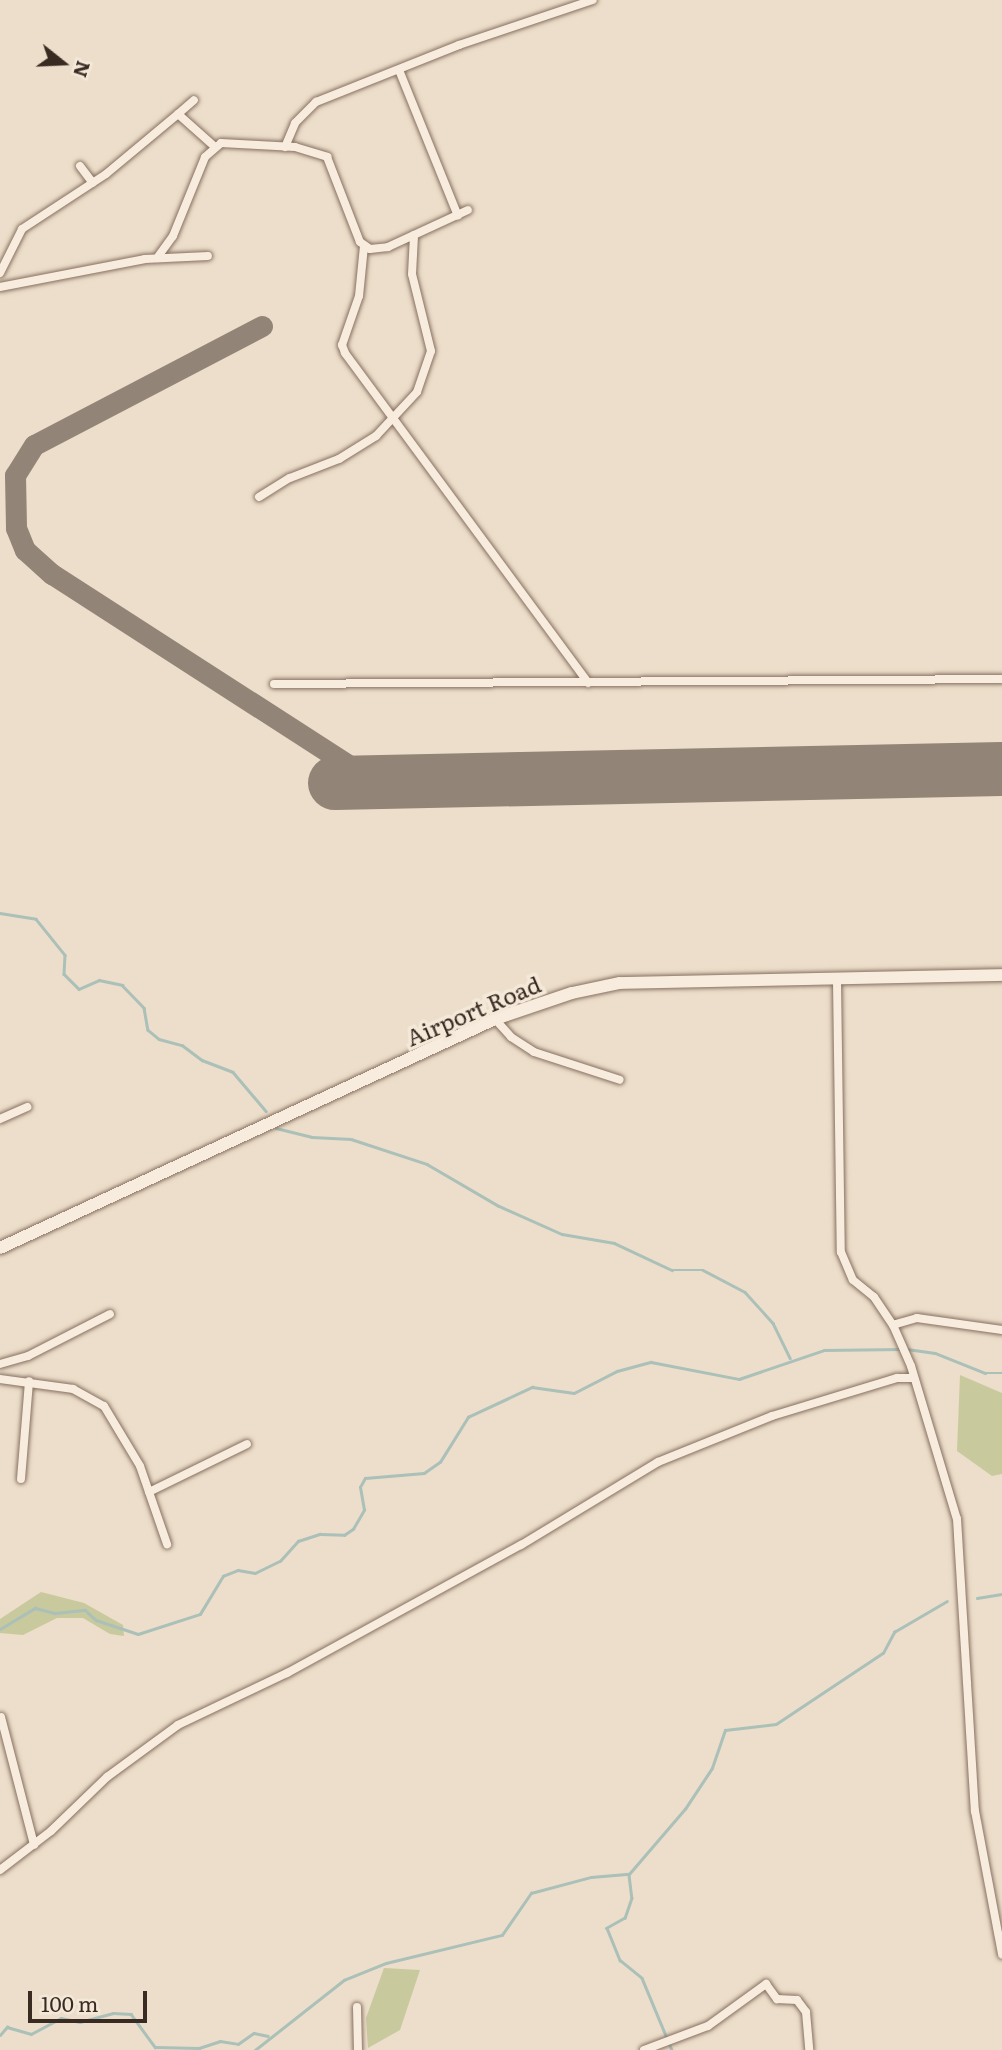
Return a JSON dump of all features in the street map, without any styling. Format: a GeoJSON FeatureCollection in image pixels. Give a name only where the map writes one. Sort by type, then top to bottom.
{"type":"FeatureCollection","features":[{"type":"Feature","properties":{"kind":"street"},"geometry":{"type":"LineString","coordinates":[[285,147],[307,107],[399,70],[593,0]]}},
{"type":"Feature","properties":{"kind":"street"},"geometry":{"type":"LineString","coordinates":[[399,70],[458,216]]}},
{"type":"Feature","properties":{"kind":"street"},"geometry":{"type":"LineString","coordinates":[[0,274],[22,229],[93,183],[194,100]]}},
{"type":"Feature","properties":{"kind":"street"},"geometry":{"type":"LineString","coordinates":[[178,114],[215,147]]}},
{"type":"Feature","properties":{"kind":"street"},"geometry":{"type":"LineString","coordinates":[[157,258],[179,224],[205,157],[221,143],[285,147],[327,157],[364,246],[359,296],[342,345],[362,379],[393,413],[406,439],[588,683]]}},
{"type":"Feature","properties":{"kind":"street"},"geometry":{"type":"LineString","coordinates":[[80,166],[93,183]]}},
{"type":"Feature","properties":{"kind":"street"},"geometry":{"type":"LineString","coordinates":[[364,246],[381,249],[468,210]]}},
{"type":"Feature","properties":{"kind":"street"},"geometry":{"type":"LineString","coordinates":[[259,497],[290,478],[339,459],[376,436],[393,413],[417,392],[429,362],[412,274],[414,235]]}},
{"type":"Feature","properties":{"kind":"street"},"geometry":{"type":"LineString","coordinates":[[0,287],[157,258],[208,256]]}},
{"type":"Feature","properties":{"kind":"street"},"geometry":{"type":"LineString","coordinates":[[274,684],[1002,679]]}},
{"type":"Feature","properties":{"kind":"street","name":"Airport Road"},"geometry":{"type":"LineString","coordinates":[[0,1248],[495,1019],[572,993],[620,982],[837,981],[1002,975]]}},
{"type":"Feature","properties":{"kind":"street"},"geometry":{"type":"LineString","coordinates":[[837,981],[841,1252],[853,1280],[874,1297],[893,1325],[914,1378],[957,1519],[975,1811],[1002,1954]]}},
{"type":"Feature","properties":{"kind":"street"},"geometry":{"type":"LineString","coordinates":[[495,1019],[528,1049],[620,1080]]}},
{"type":"Feature","properties":{"kind":"street"},"geometry":{"type":"LineString","coordinates":[[0,1119],[27,1107]]}},
{"type":"Feature","properties":{"kind":"street"},"geometry":{"type":"LineString","coordinates":[[0,1364],[28,1356],[110,1314]]}},
{"type":"Feature","properties":{"kind":"street"},"geometry":{"type":"LineString","coordinates":[[893,1325],[917,1318],[1002,1330]]}},
{"type":"Feature","properties":{"kind":"street"},"geometry":{"type":"LineString","coordinates":[[0,1870],[34,1845],[107,1777],[178,1725],[287,1673],[521,1545],[658,1462],[772,1416],[897,1378],[914,1378]]}},
{"type":"Feature","properties":{"kind":"street"},"geometry":{"type":"LineString","coordinates":[[0,1380],[29,1381],[74,1389],[104,1406],[128,1440],[167,1544]]}},
{"type":"Feature","properties":{"kind":"street"},"geometry":{"type":"LineString","coordinates":[[21,1479],[29,1381]]}},
{"type":"Feature","properties":{"kind":"street"},"geometry":{"type":"LineString","coordinates":[[149,1492],[247,1444]]}},
{"type":"Feature","properties":{"kind":"street"},"geometry":{"type":"LineString","coordinates":[[1,1717],[34,1845]]}},
{"type":"Feature","properties":{"kind":"street"},"geometry":{"type":"LineString","coordinates":[[644,2050],[708,2026],[766,1984],[776,1999],[797,2000],[806,2012],[809,2050]]}},
{"type":"Feature","properties":{"kind":"street"},"geometry":{"type":"LineString","coordinates":[[357,2007],[358,2050]]}},
{"type":"Feature","properties":{"kind":"green space"},"geometry":{"type":"Polygon","coordinates":[[[960,1375],[1002,1393],[1002,1474],[992,1476],[957,1451],[960,1375]]]}},
{"type":"Feature","properties":{"kind":"green space"},"geometry":{"type":"Polygon","coordinates":[[[41,1592],[84,1603],[123,1625],[124,1636],[110,1634],[83,1618],[57,1618],[23,1635],[0,1633],[0,1619],[41,1592]]]}},
{"type":"Feature","properties":{"kind":"green space"},"geometry":{"type":"Polygon","coordinates":[[[384,1968],[420,1970],[400,2030],[368,2048],[366,2018],[384,1968]]]}},
{"type":"Feature","properties":{"kind":"waterway"},"geometry":{"type":"LineString","coordinates":[[0,913],[36,919],[65,955],[64,974],[79,989],[99,980],[122,985],[144,1008],[148,1030],[159,1039],[182,1045],[202,1060],[233,1072],[266,1111]]}},
{"type":"Feature","properties":{"kind":"waterway"},"geometry":{"type":"LineString","coordinates":[[276,1128],[312,1137],[351,1139],[427,1164],[499,1206],[562,1234],[614,1243],[672,1270],[703,1270],[745,1292],[773,1323],[790,1358]]}},
{"type":"Feature","properties":{"kind":"waterway"},"geometry":{"type":"LineString","coordinates":[[0,1629],[35,1608],[55,1613],[85,1610],[96,1620],[138,1634],[200,1614],[223,1576],[238,1570],[255,1573],[280,1561],[298,1541],[320,1534],[344,1535],[353,1529],[364,1510],[360,1487],[365,1478],[424,1473],[440,1462],[468,1417],[532,1387],[574,1393],[617,1371],[651,1362],[739,1379],[824,1350],[901,1349]]}},
{"type":"Feature","properties":{"kind":"waterway"},"geometry":{"type":"LineString","coordinates":[[907,1349],[935,1353],[985,1373],[1002,1373]]}},
{"type":"Feature","properties":{"kind":"waterway"},"geometry":{"type":"LineString","coordinates":[[977,1598],[1002,1594]]}},
{"type":"Feature","properties":{"kind":"waterway"},"geometry":{"type":"LineString","coordinates":[[255,2050],[344,1980],[386,1963],[502,1935],[531,1893],[591,1877],[629,1874],[685,1809],[712,1768],[725,1730],[776,1724],[883,1653],[894,1632],[947,1601]]}},
{"type":"Feature","properties":{"kind":"waterway"},"geometry":{"type":"LineString","coordinates":[[629,1875],[632,1898],[625,1918],[607,1928],[620,1960],[642,1978],[672,2050]]}},
{"type":"Feature","properties":{"kind":"waterway"},"geometry":{"type":"LineString","coordinates":[[0,2035],[7,2027],[31,2034],[61,2018],[80,2022],[113,2013],[131,2014],[155,2047],[199,2048],[220,2041],[238,2044],[254,2033],[268,2036]]}},
{"type":"Feature","properties":{"kind":"taxiway"},"geometry":{"type":"LineString","coordinates":[[262,326],[34,445],[15,475],[16,528],[25,550],[52,574],[375,782]]}},
{"type":"Feature","properties":{"kind":"runway"},"geometry":{"type":"LineString","coordinates":[[335,783],[1002,769]]}}]}
